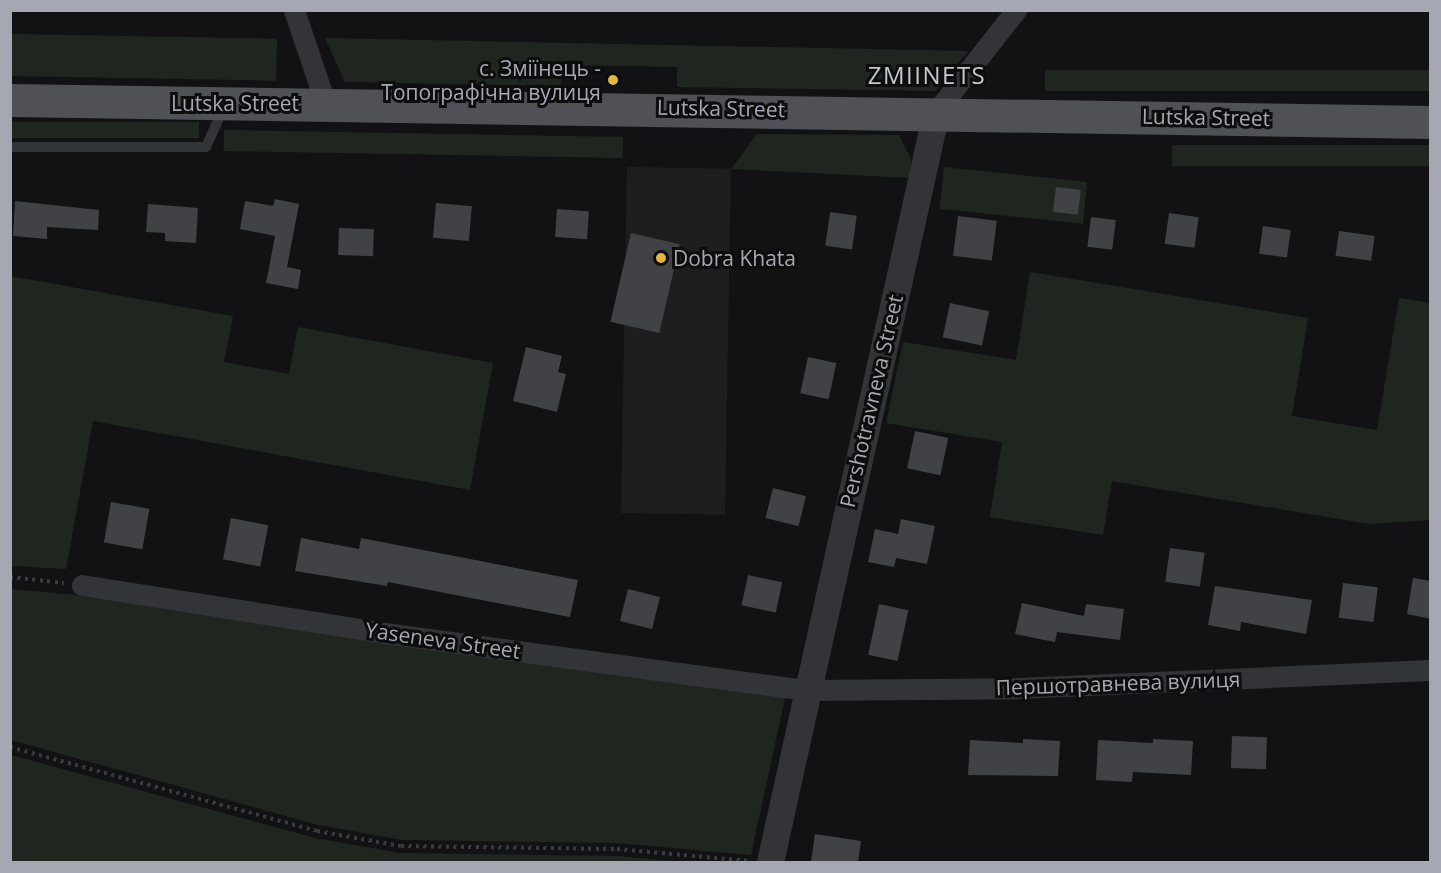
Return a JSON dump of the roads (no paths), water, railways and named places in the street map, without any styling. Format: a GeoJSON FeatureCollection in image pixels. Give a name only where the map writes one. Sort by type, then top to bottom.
{"type":"FeatureCollection","features":[{"type":"Feature","properties":{"kind":"main road","name":"Lutska Street"},"geometry":{"type":"LineString","coordinates":[[10,100],[225,104],[325,102],[1431,122]]}},
{"type":"Feature","properties":{"kind":"street"},"geometry":{"type":"LineString","coordinates":[[294,10],[325,102]]}},
{"type":"Feature","properties":{"kind":"street"},"geometry":{"type":"LineString","coordinates":[[936,112],[1016,10]]}},
{"type":"Feature","properties":{"kind":"street","name":"Pershotravneva Street"},"geometry":{"type":"LineString","coordinates":[[763,862],[806,690],[936,112]]}},
{"type":"Feature","properties":{"kind":"street","name":"Yaseneva Street"},"geometry":{"type":"LineString","coordinates":[[82,585],[384,633],[806,690]]}},
{"type":"Feature","properties":{"kind":"street","name":"Першотравнева вулиця"},"geometry":{"type":"LineString","coordinates":[[806,690],[1018,688],[1431,670]]}},
{"type":"Feature","properties":{"kind":"lane"},"geometry":{"type":"LineString","coordinates":[[10,147],[206,147],[225,104]]}},
{"type":"Feature","properties":{"kind":"place","name":"с. Зміїнець - Топографічна вулиця"},"geometry":{"type":"Point","coordinates":[613,80]}},
{"type":"Feature","properties":{"kind":"place","name":"Dobra Khata"},"geometry":{"type":"Point","coordinates":[661,258]}},
{"type":"Feature","properties":{"kind":"district","name":"ZMIINETS"},"geometry":{"type":"Point","coordinates":[927,75]}}]}
